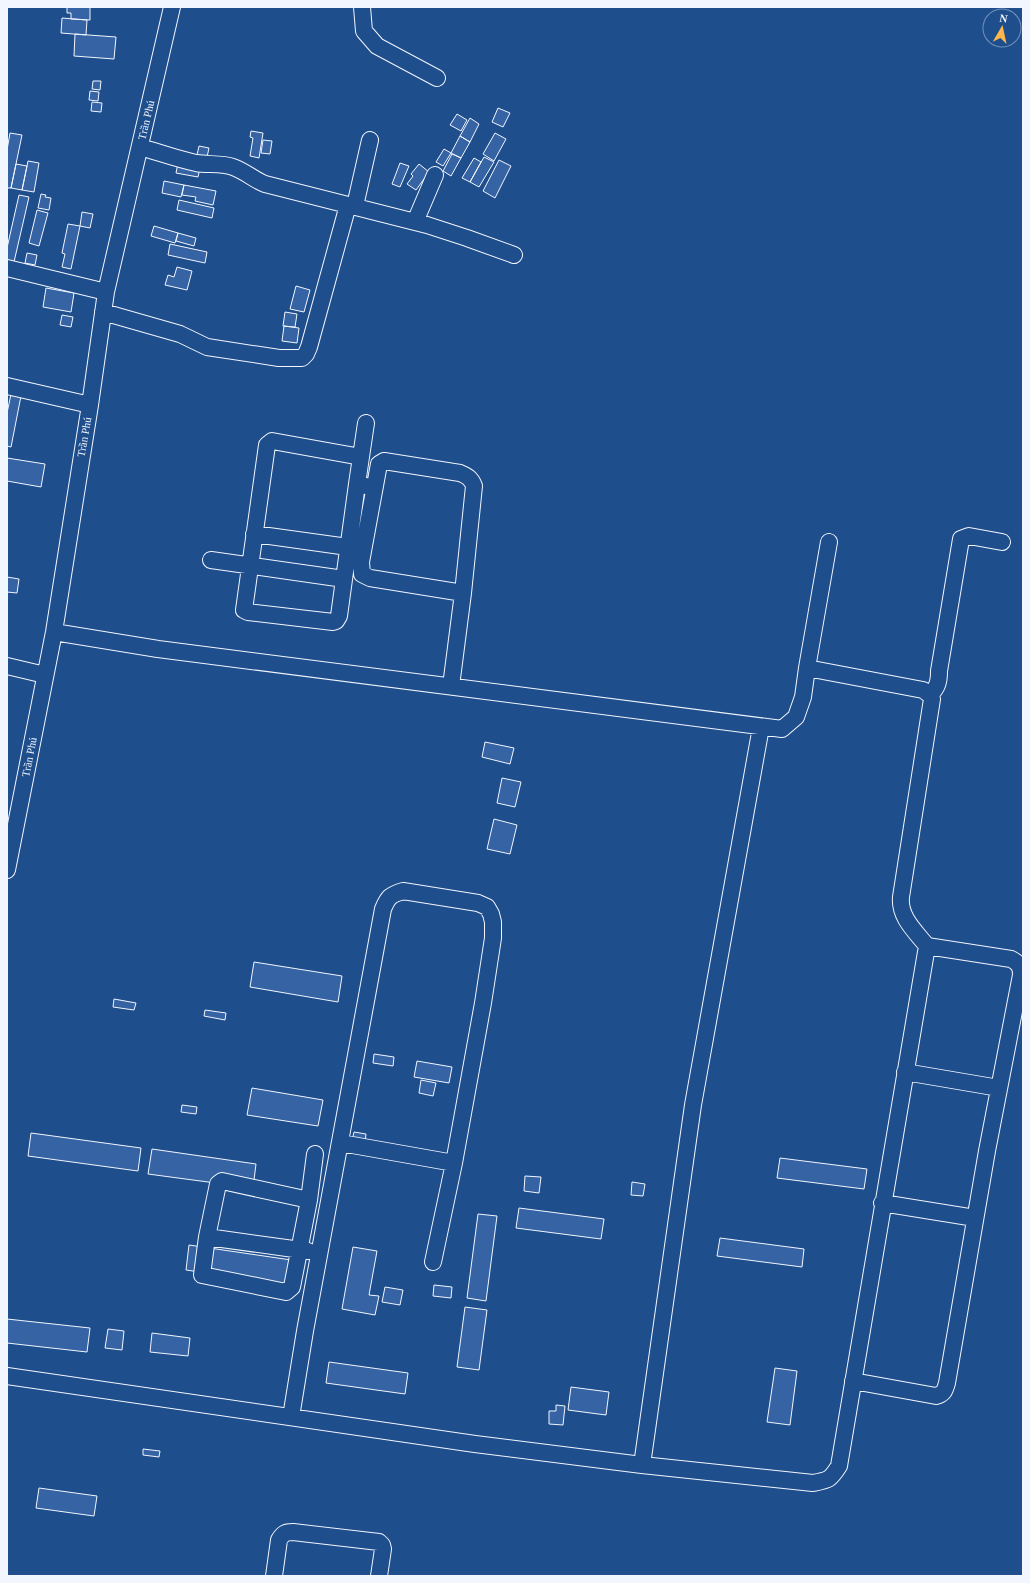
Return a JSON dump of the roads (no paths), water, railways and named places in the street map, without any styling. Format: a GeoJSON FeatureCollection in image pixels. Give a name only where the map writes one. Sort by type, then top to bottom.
{"type":"FeatureCollection","features":[{"type":"Feature","properties":{"kind":"street","name":"Trần Phú"},"geometry":{"type":"LineString","coordinates":[[7,870],[10,842],[54,632],[90,405],[106,292],[172,7]]}},
{"type":"Feature","properties":{"kind":"street"},"geometry":{"type":"LineString","coordinates":[[362,7],[364,31],[377,46],[437,78]]}},
{"type":"Feature","properties":{"kind":"street"},"geometry":{"type":"LineString","coordinates":[[103,312],[180,334],[207,347],[279,358],[302,358],[306,354],[309,347],[370,140]]}},
{"type":"Feature","properties":{"kind":"street"},"geometry":{"type":"LineString","coordinates":[[140,147],[190,162],[203,164],[224,164],[234,167],[265,184],[415,222],[468,238],[514,255]]}},
{"type":"Feature","properties":{"kind":"street"},"geometry":{"type":"LineString","coordinates":[[415,222],[435,175]]}},
{"type":"Feature","properties":{"kind":"street"},"geometry":{"type":"LineString","coordinates":[[7,268],[106,292]]}},
{"type":"Feature","properties":{"kind":"street"},"geometry":{"type":"LineString","coordinates":[[7,386],[90,405]]}},
{"type":"Feature","properties":{"kind":"street"},"geometry":{"type":"LineString","coordinates":[[361,458],[272,441],[267,445],[244,610],[248,612],[333,622],[336,621],[339,616],[366,423]]}},
{"type":"Feature","properties":{"kind":"street"},"geometry":{"type":"LineString","coordinates":[[451,686],[463,593],[474,486],[472,480],[468,476],[460,473],[384,461],[379,464],[361,568],[362,574],[370,578],[463,593]]}},
{"type":"Feature","properties":{"kind":"street"},"geometry":{"type":"LineString","coordinates":[[357,484],[374,488]]}},
{"type":"Feature","properties":{"kind":"street"},"geometry":{"type":"LineString","coordinates":[[351,525],[368,528]]}},
{"type":"Feature","properties":{"kind":"street"},"geometry":{"type":"LineString","coordinates":[[254,534],[348,547]]}},
{"type":"Feature","properties":{"kind":"street"},"geometry":{"type":"LineString","coordinates":[[930,695],[937,686],[939,678],[961,539],[969,536],[1002,542]]}},
{"type":"Feature","properties":{"kind":"street"},"geometry":{"type":"LineString","coordinates":[[54,632],[158,649],[782,729],[796,717],[803,697],[829,542]]}},
{"type":"Feature","properties":{"kind":"street"},"geometry":{"type":"LineString","coordinates":[[211,560],[250,566],[345,572],[361,568]]}},
{"type":"Feature","properties":{"kind":"street"},"geometry":{"type":"LineString","coordinates":[[7,666],[45,674]]}},
{"type":"Feature","properties":{"kind":"street"},"geometry":{"type":"LineString","coordinates":[[807,668],[923,690],[930,695],[932,698],[900,905],[903,914],[912,928],[927,946],[1011,959],[1018,963],[1021,975],[975,1218],[947,1383],[944,1391],[936,1396],[853,1381]]}},
{"type":"Feature","properties":{"kind":"street"},"geometry":{"type":"LineString","coordinates":[[642,1465],[693,1105],[762,727]]}},
{"type":"Feature","properties":{"kind":"street"},"geometry":{"type":"LineString","coordinates":[[291,1417],[383,909],[388,899],[393,894],[403,891],[478,903],[487,907],[493,922],[493,938],[483,1003],[454,1163],[433,1262]]}},
{"type":"Feature","properties":{"kind":"street"},"geometry":{"type":"LineString","coordinates":[[7,1376],[474,1444],[642,1465],[813,1483],[825,1481],[832,1477],[839,1466],[882,1203],[927,946]]}},
{"type":"Feature","properties":{"kind":"street"},"geometry":{"type":"LineString","coordinates":[[905,1072],[999,1088]]}},
{"type":"Feature","properties":{"kind":"street"},"geometry":{"type":"LineString","coordinates":[[341,1143],[454,1163]]}},
{"type":"Feature","properties":{"kind":"street"},"geometry":{"type":"LineString","coordinates":[[310,1200],[222,1182],[218,1184],[202,1275],[286,1292],[292,1287],[310,1200],[315,1154]]}},
{"type":"Feature","properties":{"kind":"street"},"geometry":{"type":"LineString","coordinates":[[882,1203],[975,1218]]}},
{"type":"Feature","properties":{"kind":"street"},"geometry":{"type":"LineString","coordinates":[[208,1237],[320,1252]]}},
{"type":"Feature","properties":{"kind":"street"},"geometry":{"type":"LineString","coordinates":[[274,1576],[279,1540],[286,1532],[379,1542],[384,1549],[380,1576]]}}]}
